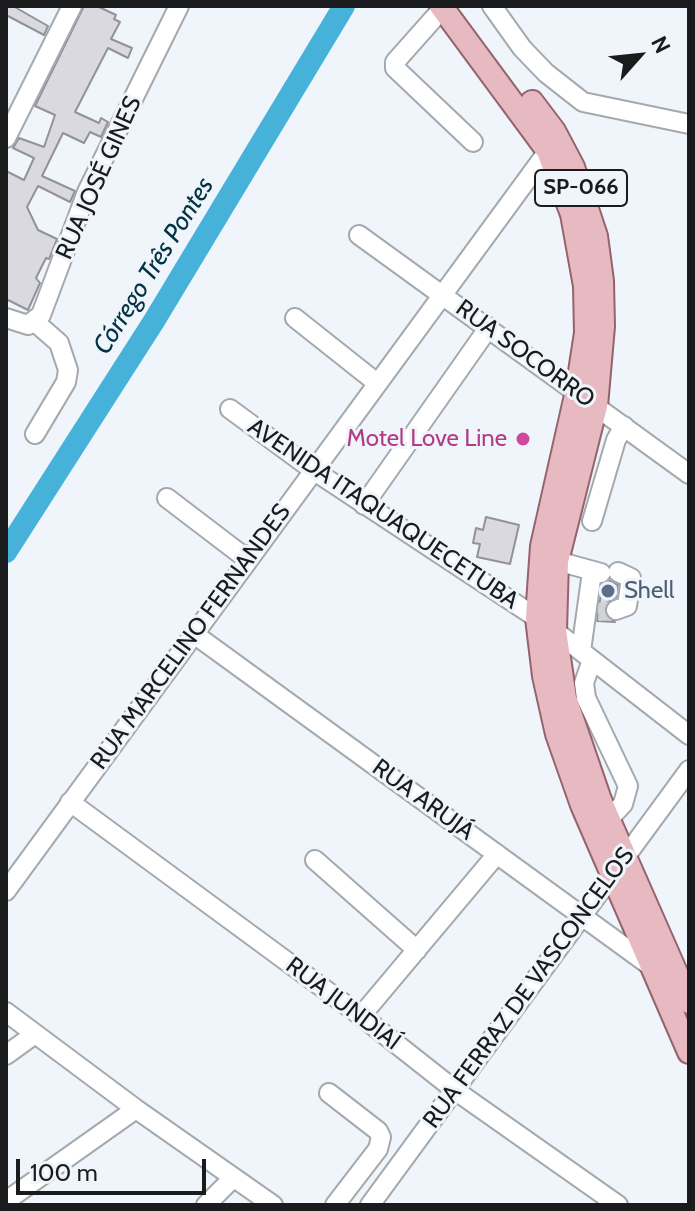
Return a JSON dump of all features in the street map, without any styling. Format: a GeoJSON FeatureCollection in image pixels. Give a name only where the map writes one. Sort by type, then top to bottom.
{"type":"FeatureCollection","features":[{"type":"Feature","properties":{"kind":"main road","name":"SP-066"},"geometry":{"type":"LineString","coordinates":[[447,7],[548,151],[572,214],[585,286],[586,333],[577,391],[542,546],[557,734],[617,865],[687,996]]}},
{"type":"Feature","properties":{"kind":"main road","name":"SP-066"},"geometry":{"type":"LineString","coordinates":[[447,7],[554,131],[583,194],[596,236],[602,281],[603,326],[596,406],[557,561],[549,619],[565,698],[580,749],[608,820],[617,865],[652,967],[689,1052]]}},
{"type":"Feature","properties":{"kind":"street"},"geometry":{"type":"LineString","coordinates":[[6,138],[72,6]]}},
{"type":"Feature","properties":{"kind":"street","name":"RUA JOSÉ GINES"},"geometry":{"type":"LineString","coordinates":[[35,322],[44,307],[87,192],[179,6]]}},
{"type":"Feature","properties":{"kind":"street"},"geometry":{"type":"LineString","coordinates":[[492,6],[530,56],[583,102],[689,124]]}},
{"type":"Feature","properties":{"kind":"street"},"geometry":{"type":"LineString","coordinates":[[447,7],[395,62],[395,68],[473,142]]}},
{"type":"Feature","properties":{"kind":"street","name":"RUA MARCELINO FERNANDES"},"geometry":{"type":"LineString","coordinates":[[6,891],[548,151]]}},
{"type":"Feature","properties":{"kind":"street","name":"RUA SOCORRO"},"geometry":{"type":"LineString","coordinates":[[359,235],[689,474]]}},
{"type":"Feature","properties":{"kind":"street"},"geometry":{"type":"LineString","coordinates":[[6,318],[19,325],[35,322],[59,343],[68,370],[66,382],[35,434]]}},
{"type":"Feature","properties":{"kind":"street"},"geometry":{"type":"LineString","coordinates":[[295,318],[377,383]]}},
{"type":"Feature","properties":{"kind":"street"},"geometry":{"type":"LineString","coordinates":[[364,505],[489,327]]}},
{"type":"Feature","properties":{"kind":"street","name":"AVENIDA ITAQUAQUECETUBA"},"geometry":{"type":"LineString","coordinates":[[230,409],[364,505],[549,619],[587,656],[689,735]]}},
{"type":"Feature","properties":{"kind":"street"},"geometry":{"type":"LineString","coordinates":[[592,521],[616,440],[624,426]]}},
{"type":"Feature","properties":{"kind":"street"},"geometry":{"type":"LineString","coordinates":[[167,498],[247,559]]}},
{"type":"Feature","properties":{"kind":"street"},"geometry":{"type":"LineString","coordinates":[[549,619],[627,606],[631,578],[557,561]]}},
{"type":"Feature","properties":{"kind":"street"},"geometry":{"type":"LineString","coordinates":[[604,572],[600,611],[587,656],[584,683],[586,698],[628,786],[623,804],[608,820]]}},
{"type":"Feature","properties":{"kind":"street","name":"RUA ARUJÁ"},"geometry":{"type":"LineString","coordinates":[[194,634],[652,967]]}},
{"type":"Feature","properties":{"kind":"street","name":"RUA FERRAZ DE VASCONCELOS"},"geometry":{"type":"LineString","coordinates":[[370,1205],[689,770]]}},
{"type":"Feature","properties":{"kind":"street","name":"RUA JUNDIAÍ"},"geometry":{"type":"LineString","coordinates":[[70,802],[361,1016],[456,1091],[618,1205]]}},
{"type":"Feature","properties":{"kind":"street"},"geometry":{"type":"LineString","coordinates":[[361,1016],[497,854]]}},
{"type":"Feature","properties":{"kind":"street"},"geometry":{"type":"LineString","coordinates":[[315,860],[417,950]]}},
{"type":"Feature","properties":{"kind":"street"},"geometry":{"type":"LineString","coordinates":[[6,1012],[136,1109],[273,1205]]}},
{"type":"Feature","properties":{"kind":"street"},"geometry":{"type":"LineString","coordinates":[[6,1055],[35,1034]]}},
{"type":"Feature","properties":{"kind":"street"},"geometry":{"type":"LineString","coordinates":[[329,1093],[378,1131],[381,1137],[378,1149],[335,1205]]}},
{"type":"Feature","properties":{"kind":"street"},"geometry":{"type":"LineString","coordinates":[[6,1201],[136,1109]]}},
{"type":"Feature","properties":{"kind":"street"},"geometry":{"type":"LineString","coordinates":[[206,1205],[233,1178]]}},
{"type":"Feature","properties":{"kind":"building"},"geometry":{"type":"Polygon","coordinates":[[[6,6],[13,6],[48,26],[44,35],[6,15],[6,6]]]}},
{"type":"Feature","properties":{"kind":"building"},"geometry":{"type":"Polygon","coordinates":[[[84,6],[97,6],[116,15],[114,19],[120,22],[111,39],[132,48],[128,58],[108,48],[75,112],[99,123],[101,118],[108,122],[101,137],[90,132],[84,143],[63,133],[42,176],[75,191],[70,202],[38,186],[27,207],[38,230],[57,239],[49,259],[46,258],[36,278],[40,283],[28,310],[6,299],[6,171],[24,180],[34,158],[13,148],[19,138],[44,147],[55,115],[35,106],[84,6]]]}},
{"type":"Feature","properties":{"kind":"building"},"geometry":{"type":"Polygon","coordinates":[[[486,517],[519,525],[510,564],[477,557],[480,544],[473,543],[476,528],[483,530],[486,517]]]}},
{"type":"Feature","properties":{"kind":"building"},"geometry":{"type":"Polygon","coordinates":[[[610,581],[618,585],[616,597],[606,603],[605,613],[615,622],[597,621],[602,585],[610,581]]]}},
{"type":"Feature","properties":{"kind":"waterway","name":"Córrego Três Pontes"},"geometry":{"type":"LineString","coordinates":[[6,552],[154,321],[344,6]]}},
{"type":"Feature","properties":{"kind":"tunnel"},"geometry":{"type":"LineString","coordinates":[[598,612],[616,610]]}},
{"type":"Feature","properties":{"kind":"place","name":"Motel Love Line"},"geometry":{"type":"Point","coordinates":[523,439]}},
{"type":"Feature","properties":{"kind":"place","name":"Shell"},"geometry":{"type":"Point","coordinates":[608,591]}}]}
